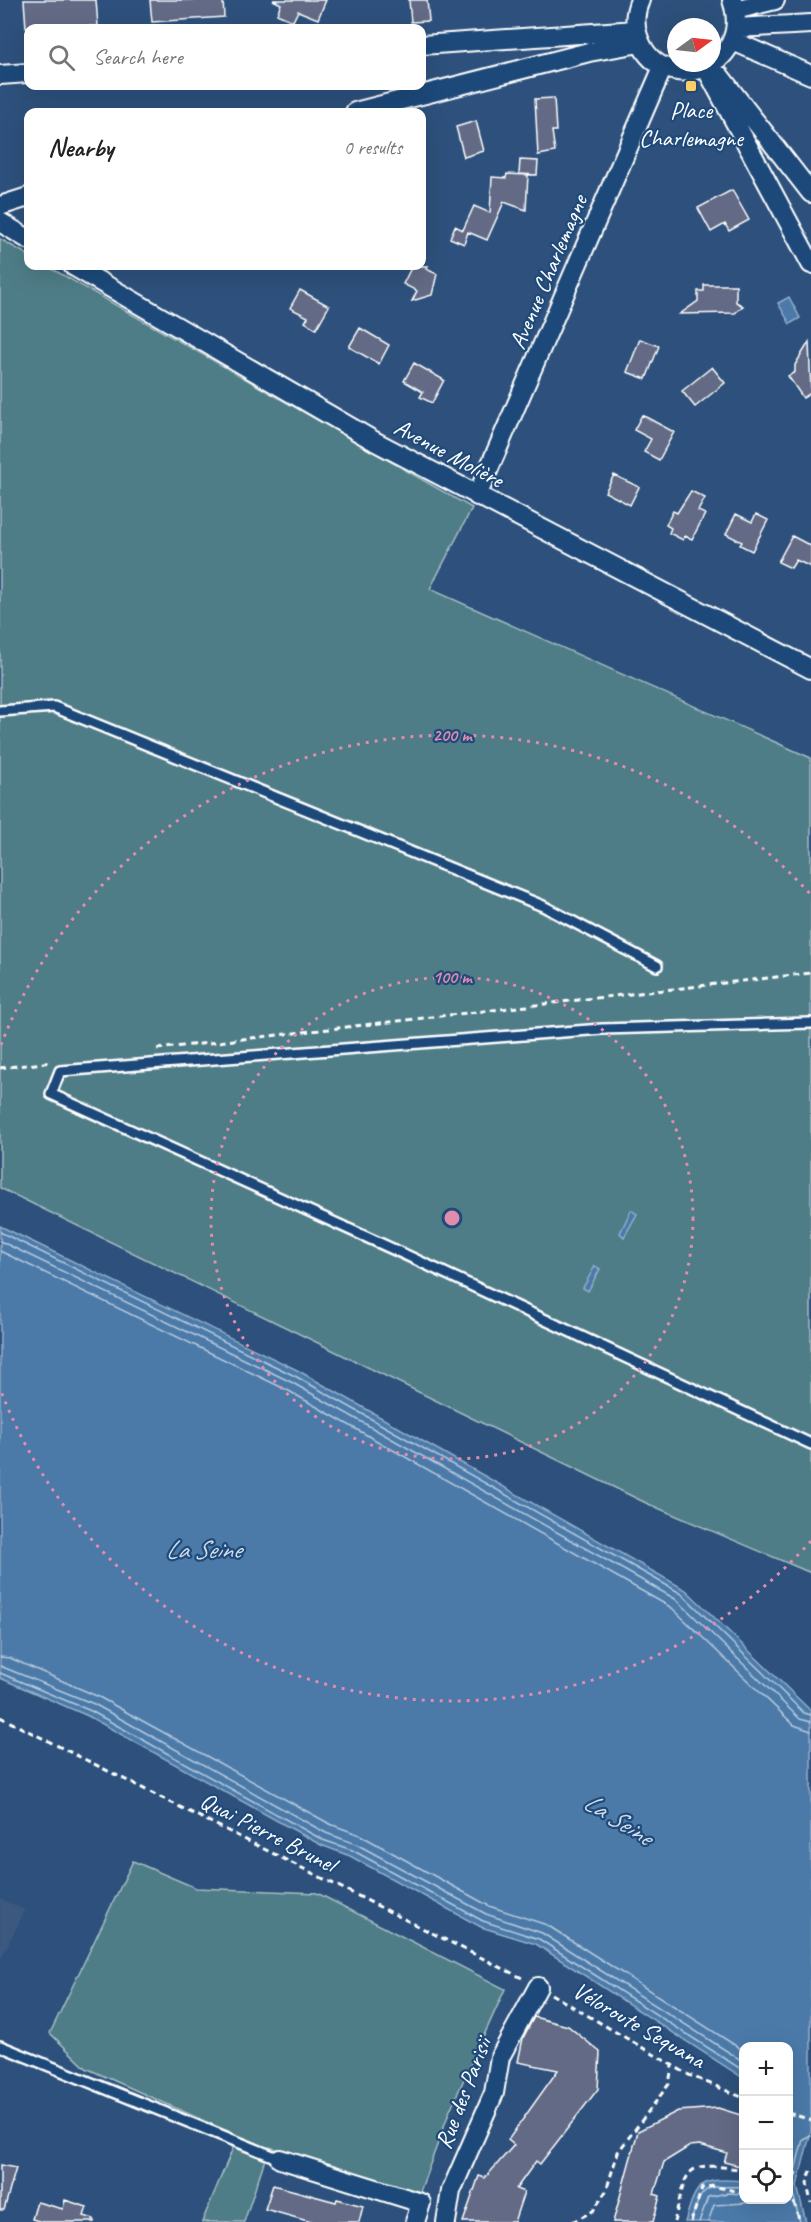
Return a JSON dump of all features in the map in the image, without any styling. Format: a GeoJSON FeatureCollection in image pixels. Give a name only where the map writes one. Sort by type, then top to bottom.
{"type":"FeatureCollection","features":[{"type":"Feature","properties":{"kind":"street"},"geometry":{"type":"LineString","coordinates":[[640,0],[635,18],[638,36],[650,57],[667,68]]}},
{"type":"Feature","properties":{"kind":"street"},"geometry":{"type":"LineString","coordinates":[[721,57],[724,55],[734,20],[775,0]]}},
{"type":"Feature","properties":{"kind":"street"},"geometry":{"type":"LineString","coordinates":[[734,20],[811,24]]}},
{"type":"Feature","properties":{"kind":"street"},"geometry":{"type":"LineString","coordinates":[[734,20],[811,75]]}},
{"type":"Feature","properties":{"kind":"street"},"geometry":{"type":"LineString","coordinates":[[426,45],[638,36]]}},
{"type":"Feature","properties":{"kind":"street"},"geometry":{"type":"LineString","coordinates":[[371,108],[589,52],[638,36]]}},
{"type":"Feature","properties":{"kind":"street","name":"Avenue Charlemagne"},"geometry":{"type":"LineString","coordinates":[[477,495],[663,67]]}},
{"type":"Feature","properties":{"kind":"street"},"geometry":{"type":"LineString","coordinates":[[712,72],[811,264]]}},
{"type":"Feature","properties":{"kind":"street"},"geometry":{"type":"LineString","coordinates":[[714,72],[811,193]]}},
{"type":"Feature","properties":{"kind":"street"},"geometry":{"type":"LineString","coordinates":[[0,75],[24,73]]}},
{"type":"Feature","properties":{"kind":"street"},"geometry":{"type":"LineString","coordinates":[[0,206],[24,198]]}},
{"type":"Feature","properties":{"kind":"street"},"geometry":{"type":"LineString","coordinates":[[0,222],[24,237]]}},
{"type":"Feature","properties":{"kind":"street","name":"Avenue Molière"},"geometry":{"type":"LineString","coordinates":[[81,270],[366,436],[811,669]]}},
{"type":"Feature","properties":{"kind":"street","name":"Rue des Parisii"},"geometry":{"type":"LineString","coordinates":[[447,2216],[451,2191],[494,2094],[500,2057],[538,1987]]}},
{"type":"Feature","properties":{"kind":"street"},"geometry":{"type":"LineString","coordinates":[[280,2159],[421,2204],[447,2216]]}},
{"type":"Feature","properties":{"kind":"street"},"geometry":{"type":"LineString","coordinates":[[415,2222],[421,2204]]}},
{"type":"Feature","properties":{"kind":"lane"},"geometry":{"type":"LineString","coordinates":[[0,711],[54,707],[543,906],[657,966]]}},
{"type":"Feature","properties":{"kind":"lane"},"geometry":{"type":"LineString","coordinates":[[811,1023],[602,1029],[60,1071],[51,1094],[406,1255],[811,1444]]}},
{"type":"Feature","properties":{"kind":"lane"},"geometry":{"type":"LineString","coordinates":[[0,2046],[280,2159]]}},
{"type":"Feature","properties":{"kind":"path"},"geometry":{"type":"LineString","coordinates":[[153,1050],[811,973]]}},
{"type":"Feature","properties":{"kind":"path"},"geometry":{"type":"LineString","coordinates":[[0,1068],[59,1061]]}},
{"type":"Feature","properties":{"kind":"path","name":"Quai Pierre Brunel"},"geometry":{"type":"LineString","coordinates":[[0,1717],[520,1977]]}},
{"type":"Feature","properties":{"kind":"path","name":"Véloroute Sequana"},"geometry":{"type":"LineString","coordinates":[[520,1977],[672,2066],[740,2096]]}},
{"type":"Feature","properties":{"kind":"path"},"geometry":{"type":"LineString","coordinates":[[572,2222],[592,2211],[606,2191],[618,2152],[669,2084],[672,2066]]}},
{"type":"Feature","properties":{"kind":"path"},"geometry":{"type":"LineString","coordinates":[[793,2114],[811,2120]]}},
{"type":"Feature","properties":{"kind":"path"},"geometry":{"type":"LineString","coordinates":[[674,2222],[684,2181],[690,2171],[701,2165],[739,2169]]}},
{"type":"Feature","properties":{"kind":"path"},"geometry":{"type":"LineString","coordinates":[[811,2171],[807,2183],[811,2203]]}},
{"type":"Feature","properties":{"kind":"path"},"geometry":{"type":"LineString","coordinates":[[796,2172],[790,2190],[800,2222]]}},
{"type":"Feature","properties":{"kind":"path"},"geometry":{"type":"LineString","coordinates":[[691,2222],[702,2188],[713,2186],[739,2192]]}},
{"type":"Feature","properties":{"kind":"shaded area"},"geometry":{"type":"Polygon","coordinates":[[[0,1899],[25,1910],[0,1960],[0,1899]]]}},
{"type":"Feature","properties":{"kind":"green space"},"geometry":{"type":"Polygon","coordinates":[[[0,239],[24,253],[24,270],[54,270],[472,508],[430,589],[811,758],[811,1573],[646,1503],[0,1188],[0,239]]]}},
{"type":"Feature","properties":{"kind":"green space"},"geometry":{"type":"Polygon","coordinates":[[[133,1861],[196,1888],[317,1893],[505,1989],[450,2110],[418,2197],[269,2147],[244,2222],[202,2222],[238,2136],[86,2068],[50,2033],[133,1861]]]}},
{"type":"Feature","properties":{"kind":"water"},"geometry":{"type":"Polygon","coordinates":[[[789,297],[800,318],[790,324],[778,303],[789,297]]]}},
{"type":"Feature","properties":{"kind":"water"},"geometry":{"type":"Polygon","coordinates":[[[631,1210],[637,1214],[624,1237],[620,1233],[631,1210]]]}},
{"type":"Feature","properties":{"kind":"water","name":"La Seine"},"geometry":{"type":"Polygon","coordinates":[[[0,1226],[297,1370],[686,1590],[811,1711],[811,2131],[797,2186],[806,2222],[685,2222],[697,2191],[702,2185],[717,2180],[739,2181],[739,2204],[793,2204],[793,2042],[739,2042],[739,2075],[536,1944],[481,1927],[350,1856],[321,1845],[88,1716],[0,1678],[0,1226]]]}},
{"type":"Feature","properties":{"kind":"water"},"geometry":{"type":"Polygon","coordinates":[[[595,1266],[600,1269],[588,1291],[583,1288],[595,1266]]]}},
{"type":"Feature","properties":{"kind":"building"},"geometry":{"type":"Polygon","coordinates":[[[24,0],[96,0],[98,24],[26,24],[24,0]]]}},
{"type":"Feature","properties":{"kind":"building"},"geometry":{"type":"Polygon","coordinates":[[[150,0],[223,0],[224,17],[152,22],[150,0]]]}},
{"type":"Feature","properties":{"kind":"building"},"geometry":{"type":"Polygon","coordinates":[[[273,0],[326,0],[318,19],[298,11],[293,21],[277,14],[281,4],[273,0]]]}},
{"type":"Feature","properties":{"kind":"building"},"geometry":{"type":"Polygon","coordinates":[[[409,0],[427,0],[429,21],[411,22],[409,0]]]}},
{"type":"Feature","properties":{"kind":"building"},"geometry":{"type":"Polygon","coordinates":[[[554,98],[556,131],[552,131],[555,152],[538,155],[535,99],[554,98]]]}},
{"type":"Feature","properties":{"kind":"building"},"geometry":{"type":"Polygon","coordinates":[[[476,121],[484,151],[464,157],[456,127],[476,121]]]}},
{"type":"Feature","properties":{"kind":"building"},"geometry":{"type":"Polygon","coordinates":[[[520,160],[538,161],[537,175],[519,174],[520,160]]]}},
{"type":"Feature","properties":{"kind":"building"},"geometry":{"type":"Polygon","coordinates":[[[507,174],[528,175],[526,210],[504,202],[487,240],[468,232],[464,244],[450,238],[455,226],[463,230],[474,206],[490,213],[492,177],[506,178],[507,174]]]}},
{"type":"Feature","properties":{"kind":"building"},"geometry":{"type":"Polygon","coordinates":[[[732,190],[749,220],[729,231],[725,224],[711,232],[698,208],[732,190]]]}},
{"type":"Feature","properties":{"kind":"building"},"geometry":{"type":"Polygon","coordinates":[[[426,269],[437,274],[432,295],[412,301],[417,291],[403,284],[410,270],[426,269]]]}},
{"type":"Feature","properties":{"kind":"building"},"geometry":{"type":"Polygon","coordinates":[[[704,285],[736,285],[736,302],[743,306],[735,313],[680,314],[698,301],[698,291],[704,291],[704,285]]]}},
{"type":"Feature","properties":{"kind":"building"},"geometry":{"type":"Polygon","coordinates":[[[300,290],[329,306],[316,329],[305,322],[308,317],[290,308],[300,290]]]}},
{"type":"Feature","properties":{"kind":"building"},"geometry":{"type":"Polygon","coordinates":[[[360,328],[389,345],[379,364],[349,347],[360,328]]]}},
{"type":"Feature","properties":{"kind":"building"},"geometry":{"type":"Polygon","coordinates":[[[640,339],[659,346],[646,379],[627,372],[640,339]]]}},
{"type":"Feature","properties":{"kind":"building"},"geometry":{"type":"Polygon","coordinates":[[[809,342],[811,393],[803,398],[788,376],[795,372],[795,365],[809,342]]]}},
{"type":"Feature","properties":{"kind":"building"},"geometry":{"type":"Polygon","coordinates":[[[414,363],[444,380],[432,403],[420,397],[423,392],[404,381],[414,363]]]}},
{"type":"Feature","properties":{"kind":"building"},"geometry":{"type":"Polygon","coordinates":[[[712,367],[725,383],[695,407],[682,391],[712,367]]]}},
{"type":"Feature","properties":{"kind":"building"},"geometry":{"type":"Polygon","coordinates":[[[642,415],[674,432],[659,460],[644,452],[651,439],[634,430],[642,415]]]}},
{"type":"Feature","properties":{"kind":"building"},"geometry":{"type":"Polygon","coordinates":[[[614,475],[639,487],[630,505],[605,492],[614,475]]]}},
{"type":"Feature","properties":{"kind":"building"},"geometry":{"type":"Polygon","coordinates":[[[691,491],[705,498],[698,511],[705,514],[692,539],[685,536],[683,540],[669,533],[671,528],[666,525],[673,511],[677,513],[691,491]]]}},
{"type":"Feature","properties":{"kind":"building"},"geometry":{"type":"Polygon","coordinates":[[[736,514],[752,522],[756,514],[768,520],[752,551],[740,545],[742,542],[726,534],[736,514]]]}},
{"type":"Feature","properties":{"kind":"building"},"geometry":{"type":"Polygon","coordinates":[[[792,536],[811,546],[811,567],[796,560],[791,568],[778,562],[792,536]]]}},
{"type":"Feature","properties":{"kind":"building"},"geometry":{"type":"Polygon","coordinates":[[[534,2017],[568,2026],[600,2052],[598,2089],[540,2164],[536,2161],[516,2189],[524,2192],[514,2222],[463,2222],[479,2176],[485,2178],[514,2145],[508,2140],[558,2070],[518,2062],[523,2038],[534,2017]]]}},
{"type":"Feature","properties":{"kind":"building"},"geometry":{"type":"Polygon","coordinates":[[[718,2108],[739,2114],[739,2166],[724,2162],[727,2153],[700,2145],[690,2146],[664,2162],[654,2194],[660,2196],[653,2222],[613,2222],[638,2131],[678,2111],[718,2108]]]}},
{"type":"Feature","properties":{"kind":"building"},"geometry":{"type":"Polygon","coordinates":[[[0,2165],[16,2168],[4,2210],[0,2210],[0,2165]]]}},
{"type":"Feature","properties":{"kind":"building"},"geometry":{"type":"Polygon","coordinates":[[[273,2185],[336,2202],[337,2199],[363,2206],[359,2222],[311,2222],[265,2209],[273,2185]]]}},
{"type":"Feature","properties":{"kind":"building"},"geometry":{"type":"Polygon","coordinates":[[[65,2200],[87,2207],[84,2216],[94,2219],[94,2222],[42,2222],[32,2219],[37,2202],[63,2209],[65,2200]]]}},
{"type":"Feature","properties":{"kind":"place","name":"Place Charlemagne"},"geometry":{"type":"Point","coordinates":[691,86]}}]}
